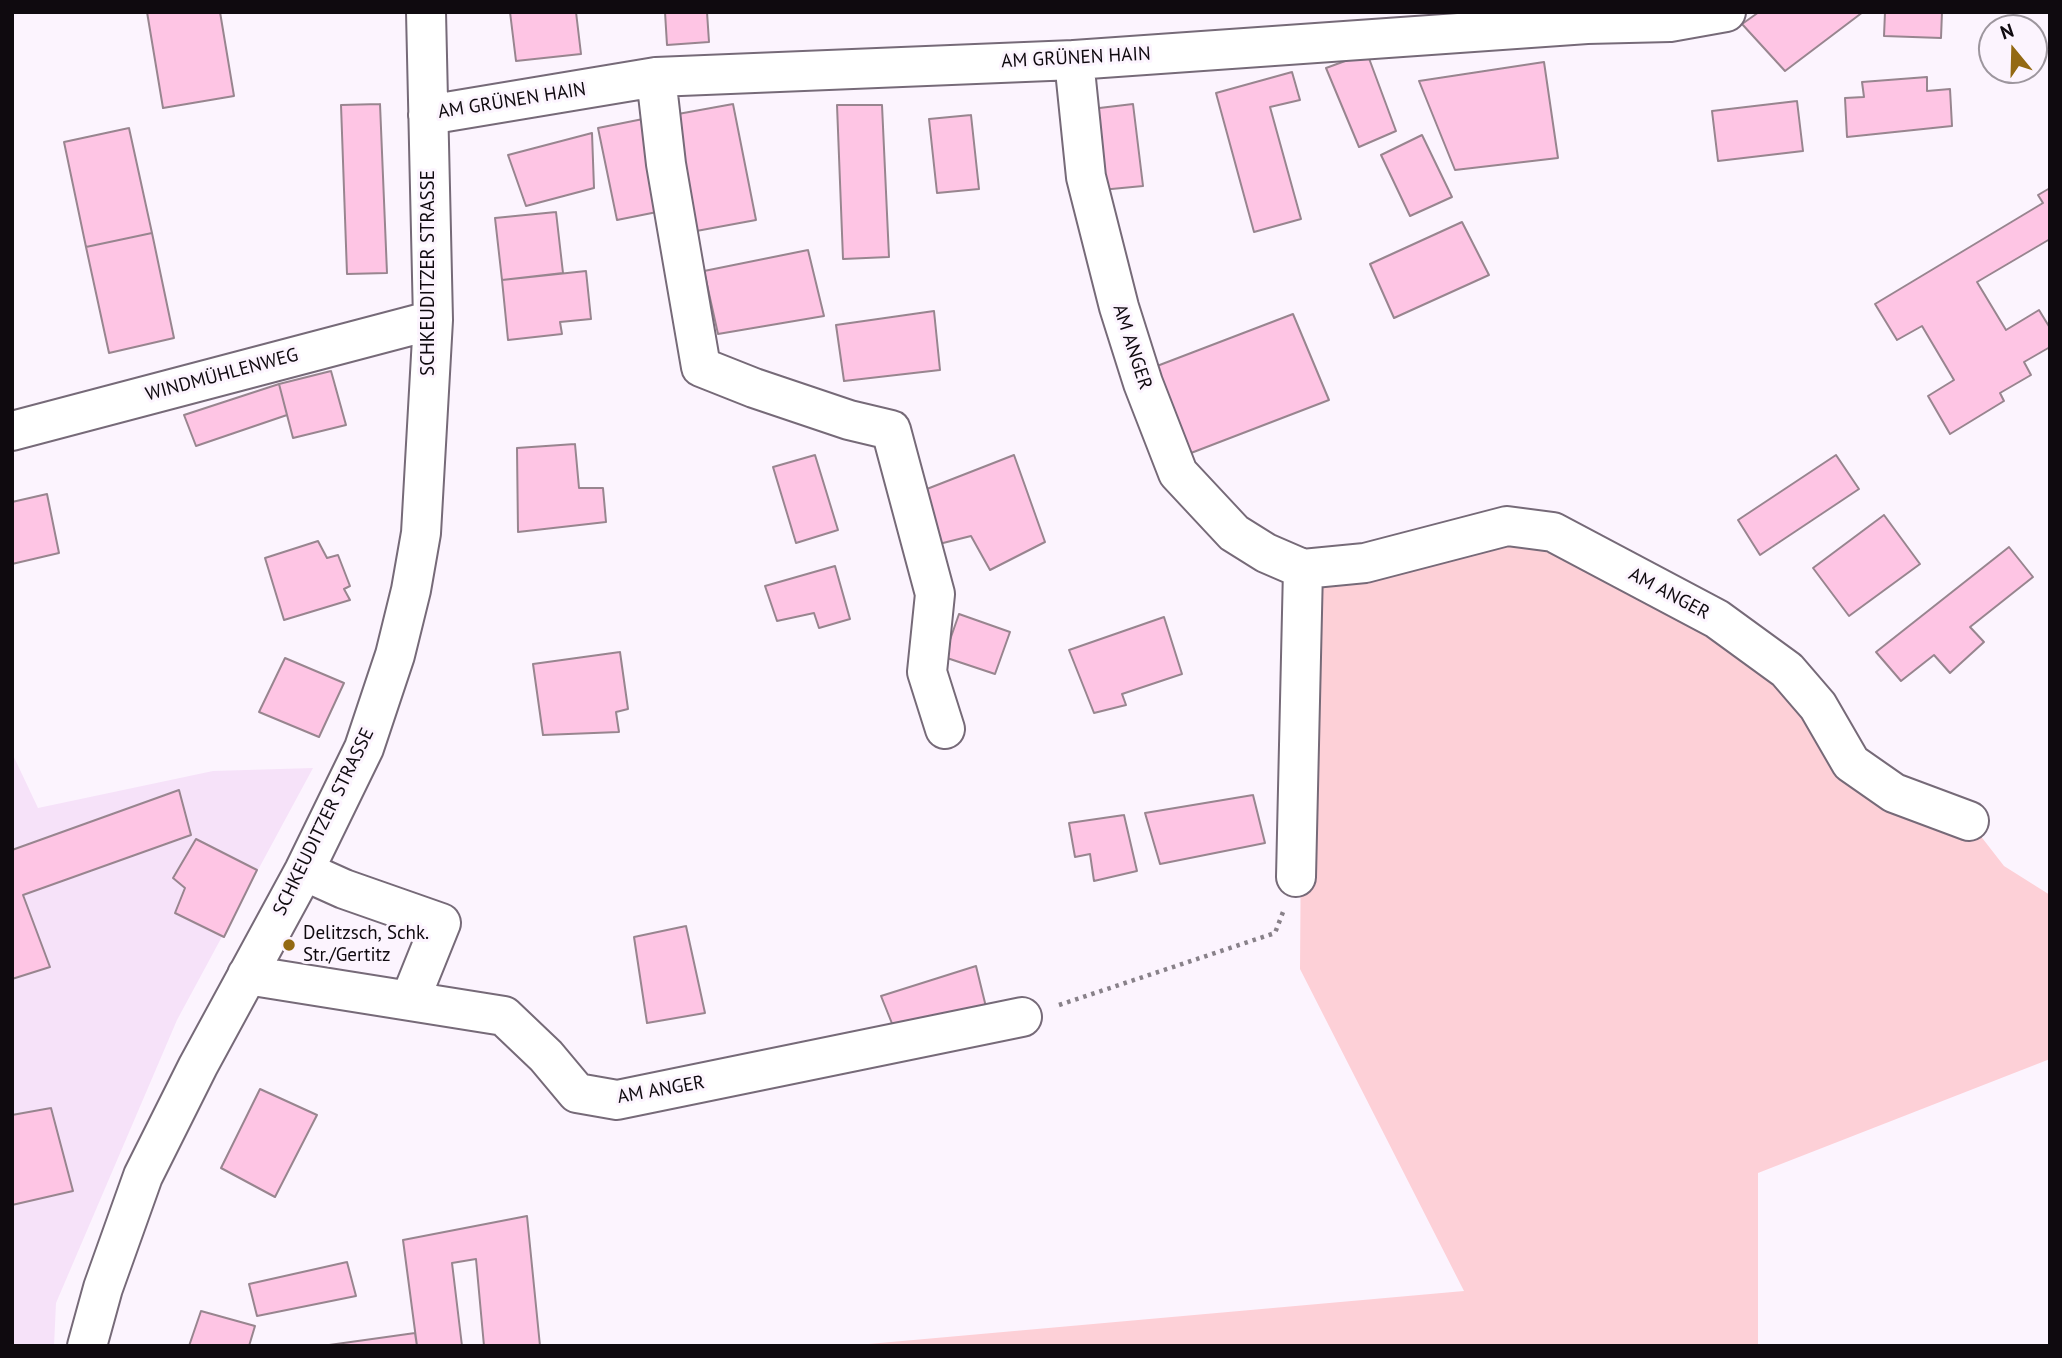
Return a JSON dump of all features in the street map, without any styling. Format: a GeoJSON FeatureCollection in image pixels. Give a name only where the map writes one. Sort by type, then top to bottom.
{"type":"FeatureCollection","features":[{"type":"Feature","properties":{"kind":"street","name":"SCHKEUDITZER STRASSE"},"geometry":{"type":"LineString","coordinates":[[87,1346],[103,1288],[143,1176],[198,1066],[304,871],[364,748],[396,655],[421,533],[433,320],[426,12]]}},
{"type":"Feature","properties":{"kind":"street","name":"AM GRÜNEN HAIN"},"geometry":{"type":"LineString","coordinates":[[428,115],[656,77],[1074,60],[1587,24],[1670,22],[1726,12]]}},
{"type":"Feature","properties":{"kind":"street","name":"AM ANGER"},"geometry":{"type":"LineString","coordinates":[[1074,60],[1086,177],[1119,307],[1143,383],[1178,473],[1234,533],[1266,553],[1303,569],[1365,563],[1507,526],[1553,532],[1717,619],[1787,670],[1818,706],[1851,763],[1894,793],[1969,821]]}},
{"type":"Feature","properties":{"kind":"street"},"geometry":{"type":"LineString","coordinates":[[656,77],[666,164],[701,367],[849,420],[891,430],[935,594],[928,672],[945,729]]}},
{"type":"Feature","properties":{"kind":"street","name":"WINDMÜHLENWEG"},"geometry":{"type":"LineString","coordinates":[[12,430],[433,320]]}},
{"type":"Feature","properties":{"kind":"street"},"geometry":{"type":"LineString","coordinates":[[1296,877],[1303,569]]}},
{"type":"Feature","properties":{"kind":"street"},"geometry":{"type":"LineString","coordinates":[[304,871],[344,889],[441,923],[410,1000]]}},
{"type":"Feature","properties":{"kind":"street","name":"AM ANGER"},"geometry":{"type":"LineString","coordinates":[[247,975],[504,1016],[546,1056],[577,1093],[617,1100],[1022,1017]]}},
{"type":"Feature","properties":{"kind":"path"},"geometry":{"type":"LineString","coordinates":[[1022,1017],[1275,933],[1296,877]]}},
{"type":"Feature","properties":{"kind":"shaded area"},"geometry":{"type":"Polygon","coordinates":[[[1482,543],[1548,545],[1717,619],[1851,763],[1969,821],[2004,866],[2050,895],[2050,1059],[1758,1173],[1758,1346],[846,1346],[1464,1291],[1300,969],[1303,569],[1482,543]]]}},
{"type":"Feature","properties":{"kind":"shaded area"},"geometry":{"type":"Polygon","coordinates":[[[12,753],[38,808],[213,771],[313,768],[177,1020],[56,1303],[54,1346],[12,1346],[12,753]]]}},
{"type":"Feature","properties":{"kind":"building"},"geometry":{"type":"Polygon","coordinates":[[[147,12],[220,12],[234,96],[163,108],[147,12]]]}},
{"type":"Feature","properties":{"kind":"building"},"geometry":{"type":"Polygon","coordinates":[[[510,12],[576,12],[581,54],[516,61],[510,12]]]}},
{"type":"Feature","properties":{"kind":"building"},"geometry":{"type":"Polygon","coordinates":[[[665,12],[707,12],[709,42],[667,45],[665,12]]]}},
{"type":"Feature","properties":{"kind":"building"},"geometry":{"type":"Polygon","coordinates":[[[1759,12],[1863,12],[1785,71],[1742,24],[1759,12]]]}},
{"type":"Feature","properties":{"kind":"building"},"geometry":{"type":"Polygon","coordinates":[[[1885,12],[1942,12],[1941,38],[1884,36],[1885,12]]]}},
{"type":"Feature","properties":{"kind":"building"},"geometry":{"type":"Polygon","coordinates":[[[1367,53],[1396,131],[1359,147],[1326,68],[1367,53]]]}},
{"type":"Feature","properties":{"kind":"building"},"geometry":{"type":"Polygon","coordinates":[[[1544,62],[1558,158],[1455,170],[1419,81],[1544,62]]]}},
{"type":"Feature","properties":{"kind":"building"},"geometry":{"type":"Polygon","coordinates":[[[1292,72],[1300,100],[1270,107],[1301,219],[1254,232],[1216,93],[1292,72]]]}},
{"type":"Feature","properties":{"kind":"building"},"geometry":{"type":"Polygon","coordinates":[[[1927,77],[1927,91],[1950,89],[1952,126],[1847,137],[1845,98],[1864,97],[1862,82],[1927,77]]]}},
{"type":"Feature","properties":{"kind":"building"},"geometry":{"type":"Polygon","coordinates":[[[1797,101],[1803,151],[1718,161],[1712,111],[1797,101]]]}},
{"type":"Feature","properties":{"kind":"building"},"geometry":{"type":"Polygon","coordinates":[[[380,104],[387,273],[347,274],[341,105],[380,104]]]}},
{"type":"Feature","properties":{"kind":"building"},"geometry":{"type":"Polygon","coordinates":[[[733,104],[756,220],[691,232],[667,116],[733,104]]]}},
{"type":"Feature","properties":{"kind":"building"},"geometry":{"type":"Polygon","coordinates":[[[1133,104],[1143,186],[1101,190],[1091,109],[1133,104]]]}},
{"type":"Feature","properties":{"kind":"building"},"geometry":{"type":"Polygon","coordinates":[[[837,105],[882,105],[889,257],[843,259],[837,105]]]}},
{"type":"Feature","properties":{"kind":"building"},"geometry":{"type":"Polygon","coordinates":[[[971,115],[979,189],[937,193],[929,119],[971,115]]]}},
{"type":"Feature","properties":{"kind":"building"},"geometry":{"type":"Polygon","coordinates":[[[643,119],[662,211],[617,220],[598,128],[643,119]]]}},
{"type":"Feature","properties":{"kind":"building"},"geometry":{"type":"Polygon","coordinates":[[[129,128],[152,233],[86,247],[64,142],[129,128]]]}},
{"type":"Feature","properties":{"kind":"building"},"geometry":{"type":"Polygon","coordinates":[[[592,133],[594,188],[526,206],[508,155],[592,133]]]}},
{"type":"Feature","properties":{"kind":"building"},"geometry":{"type":"Polygon","coordinates":[[[1422,135],[1452,197],[1410,216],[1381,155],[1422,135]]]}},
{"type":"Feature","properties":{"kind":"building"},"geometry":{"type":"Polygon","coordinates":[[[2050,188],[2050,239],[1977,282],[2006,330],[2039,310],[2050,328],[2050,347],[2024,362],[2031,375],[2000,393],[2004,401],[1950,434],[1928,396],[1954,380],[1922,326],[1897,340],[1875,304],[2043,203],[2038,195],[2050,188]]]}},
{"type":"Feature","properties":{"kind":"building"},"geometry":{"type":"Polygon","coordinates":[[[556,212],[563,273],[502,280],[495,218],[556,212]]]}},
{"type":"Feature","properties":{"kind":"building"},"geometry":{"type":"Polygon","coordinates":[[[1462,222],[1489,275],[1394,318],[1370,264],[1462,222]]]}},
{"type":"Feature","properties":{"kind":"building"},"geometry":{"type":"Polygon","coordinates":[[[152,233],[174,338],[109,353],[86,247],[152,233]]]}},
{"type":"Feature","properties":{"kind":"building"},"geometry":{"type":"Polygon","coordinates":[[[808,250],[824,316],[718,334],[704,271],[808,250]]]}},
{"type":"Feature","properties":{"kind":"building"},"geometry":{"type":"Polygon","coordinates":[[[586,271],[591,319],[560,322],[562,334],[508,340],[502,280],[586,271]]]}},
{"type":"Feature","properties":{"kind":"building"},"geometry":{"type":"Polygon","coordinates":[[[934,311],[940,370],[844,381],[836,325],[934,311]]]}},
{"type":"Feature","properties":{"kind":"building"},"geometry":{"type":"Polygon","coordinates":[[[1293,314],[1329,400],[1191,453],[1157,366],[1293,314]]]}},
{"type":"Feature","properties":{"kind":"building"},"geometry":{"type":"Polygon","coordinates":[[[331,371],[346,425],[293,438],[279,384],[331,371]]]}},
{"type":"Feature","properties":{"kind":"building"},"geometry":{"type":"Polygon","coordinates":[[[279,384],[287,415],[196,446],[184,415],[279,384]]]}},
{"type":"Feature","properties":{"kind":"building"},"geometry":{"type":"Polygon","coordinates":[[[575,444],[579,488],[603,488],[606,522],[518,532],[517,448],[575,444]]]}},
{"type":"Feature","properties":{"kind":"building"},"geometry":{"type":"Polygon","coordinates":[[[815,455],[838,530],[796,543],[773,467],[815,455]]]}},
{"type":"Feature","properties":{"kind":"building"},"geometry":{"type":"Polygon","coordinates":[[[1014,455],[1045,542],[990,570],[971,536],[935,545],[914,494],[1014,455]]]}},
{"type":"Feature","properties":{"kind":"building"},"geometry":{"type":"Polygon","coordinates":[[[1836,455],[1859,489],[1760,555],[1738,520],[1836,455]]]}},
{"type":"Feature","properties":{"kind":"building"},"geometry":{"type":"Polygon","coordinates":[[[47,494],[59,553],[12,564],[12,502],[47,494]]]}},
{"type":"Feature","properties":{"kind":"building"},"geometry":{"type":"Polygon","coordinates":[[[1884,515],[1920,564],[1849,616],[1813,568],[1884,515]]]}},
{"type":"Feature","properties":{"kind":"building"},"geometry":{"type":"Polygon","coordinates":[[[318,541],[327,558],[338,555],[350,586],[344,589],[350,600],[284,620],[265,558],[318,541]]]}},
{"type":"Feature","properties":{"kind":"building"},"geometry":{"type":"Polygon","coordinates":[[[2009,547],[2033,577],[1970,627],[1984,642],[1950,673],[1934,655],[1901,681],[1876,652],[2009,547]]]}},
{"type":"Feature","properties":{"kind":"building"},"geometry":{"type":"Polygon","coordinates":[[[835,566],[850,619],[819,628],[814,613],[777,621],[765,586],[835,566]]]}},
{"type":"Feature","properties":{"kind":"building"},"geometry":{"type":"Polygon","coordinates":[[[959,614],[1010,632],[995,674],[944,657],[959,614]]]}},
{"type":"Feature","properties":{"kind":"building"},"geometry":{"type":"Polygon","coordinates":[[[1164,617],[1182,674],[1122,694],[1126,705],[1094,713],[1069,650],[1164,617]]]}},
{"type":"Feature","properties":{"kind":"building"},"geometry":{"type":"Polygon","coordinates":[[[620,652],[628,709],[616,712],[619,732],[543,735],[533,664],[620,652]]]}},
{"type":"Feature","properties":{"kind":"building"},"geometry":{"type":"Polygon","coordinates":[[[285,658],[344,683],[319,737],[259,712],[285,658]]]}},
{"type":"Feature","properties":{"kind":"building"},"geometry":{"type":"Polygon","coordinates":[[[179,790],[191,835],[23,895],[50,967],[12,979],[12,850],[179,790]]]}},
{"type":"Feature","properties":{"kind":"building"},"geometry":{"type":"Polygon","coordinates":[[[1253,795],[1265,843],[1160,864],[1145,813],[1253,795]]]}},
{"type":"Feature","properties":{"kind":"building"},"geometry":{"type":"Polygon","coordinates":[[[1124,815],[1137,871],[1094,881],[1090,854],[1075,857],[1069,823],[1124,815]]]}},
{"type":"Feature","properties":{"kind":"building"},"geometry":{"type":"Polygon","coordinates":[[[196,839],[257,870],[224,937],[175,913],[185,888],[173,878],[196,839]]]}},
{"type":"Feature","properties":{"kind":"building"},"geometry":{"type":"Polygon","coordinates":[[[686,926],[705,1013],[647,1023],[634,937],[686,926]]]}},
{"type":"Feature","properties":{"kind":"building"},"geometry":{"type":"Polygon","coordinates":[[[976,966],[986,1007],[895,1031],[881,996],[976,966]]]}},
{"type":"Feature","properties":{"kind":"building"},"geometry":{"type":"Polygon","coordinates":[[[260,1089],[317,1115],[275,1197],[221,1168],[260,1089]]]}},
{"type":"Feature","properties":{"kind":"building"},"geometry":{"type":"Polygon","coordinates":[[[51,1108],[73,1191],[12,1205],[12,1115],[51,1108]]]}},
{"type":"Feature","properties":{"kind":"building"},"geometry":{"type":"Polygon","coordinates":[[[527,1216],[540,1346],[484,1346],[476,1259],[452,1263],[462,1346],[417,1346],[403,1240],[527,1216]]]}},
{"type":"Feature","properties":{"kind":"building"},"geometry":{"type":"Polygon","coordinates":[[[347,1262],[356,1296],[257,1316],[249,1284],[347,1262]]]}},
{"type":"Feature","properties":{"kind":"building"},"geometry":{"type":"Polygon","coordinates":[[[201,1311],[255,1326],[249,1346],[189,1346],[201,1311]]]}},
{"type":"Feature","properties":{"kind":"building"},"geometry":{"type":"Polygon","coordinates":[[[415,1333],[417,1346],[322,1346],[415,1333]]]}},
{"type":"Feature","properties":{"kind":"place","name":"Delitzsch, Schk. Str./Gertitz"},"geometry":{"type":"Point","coordinates":[289,945]}}]}
